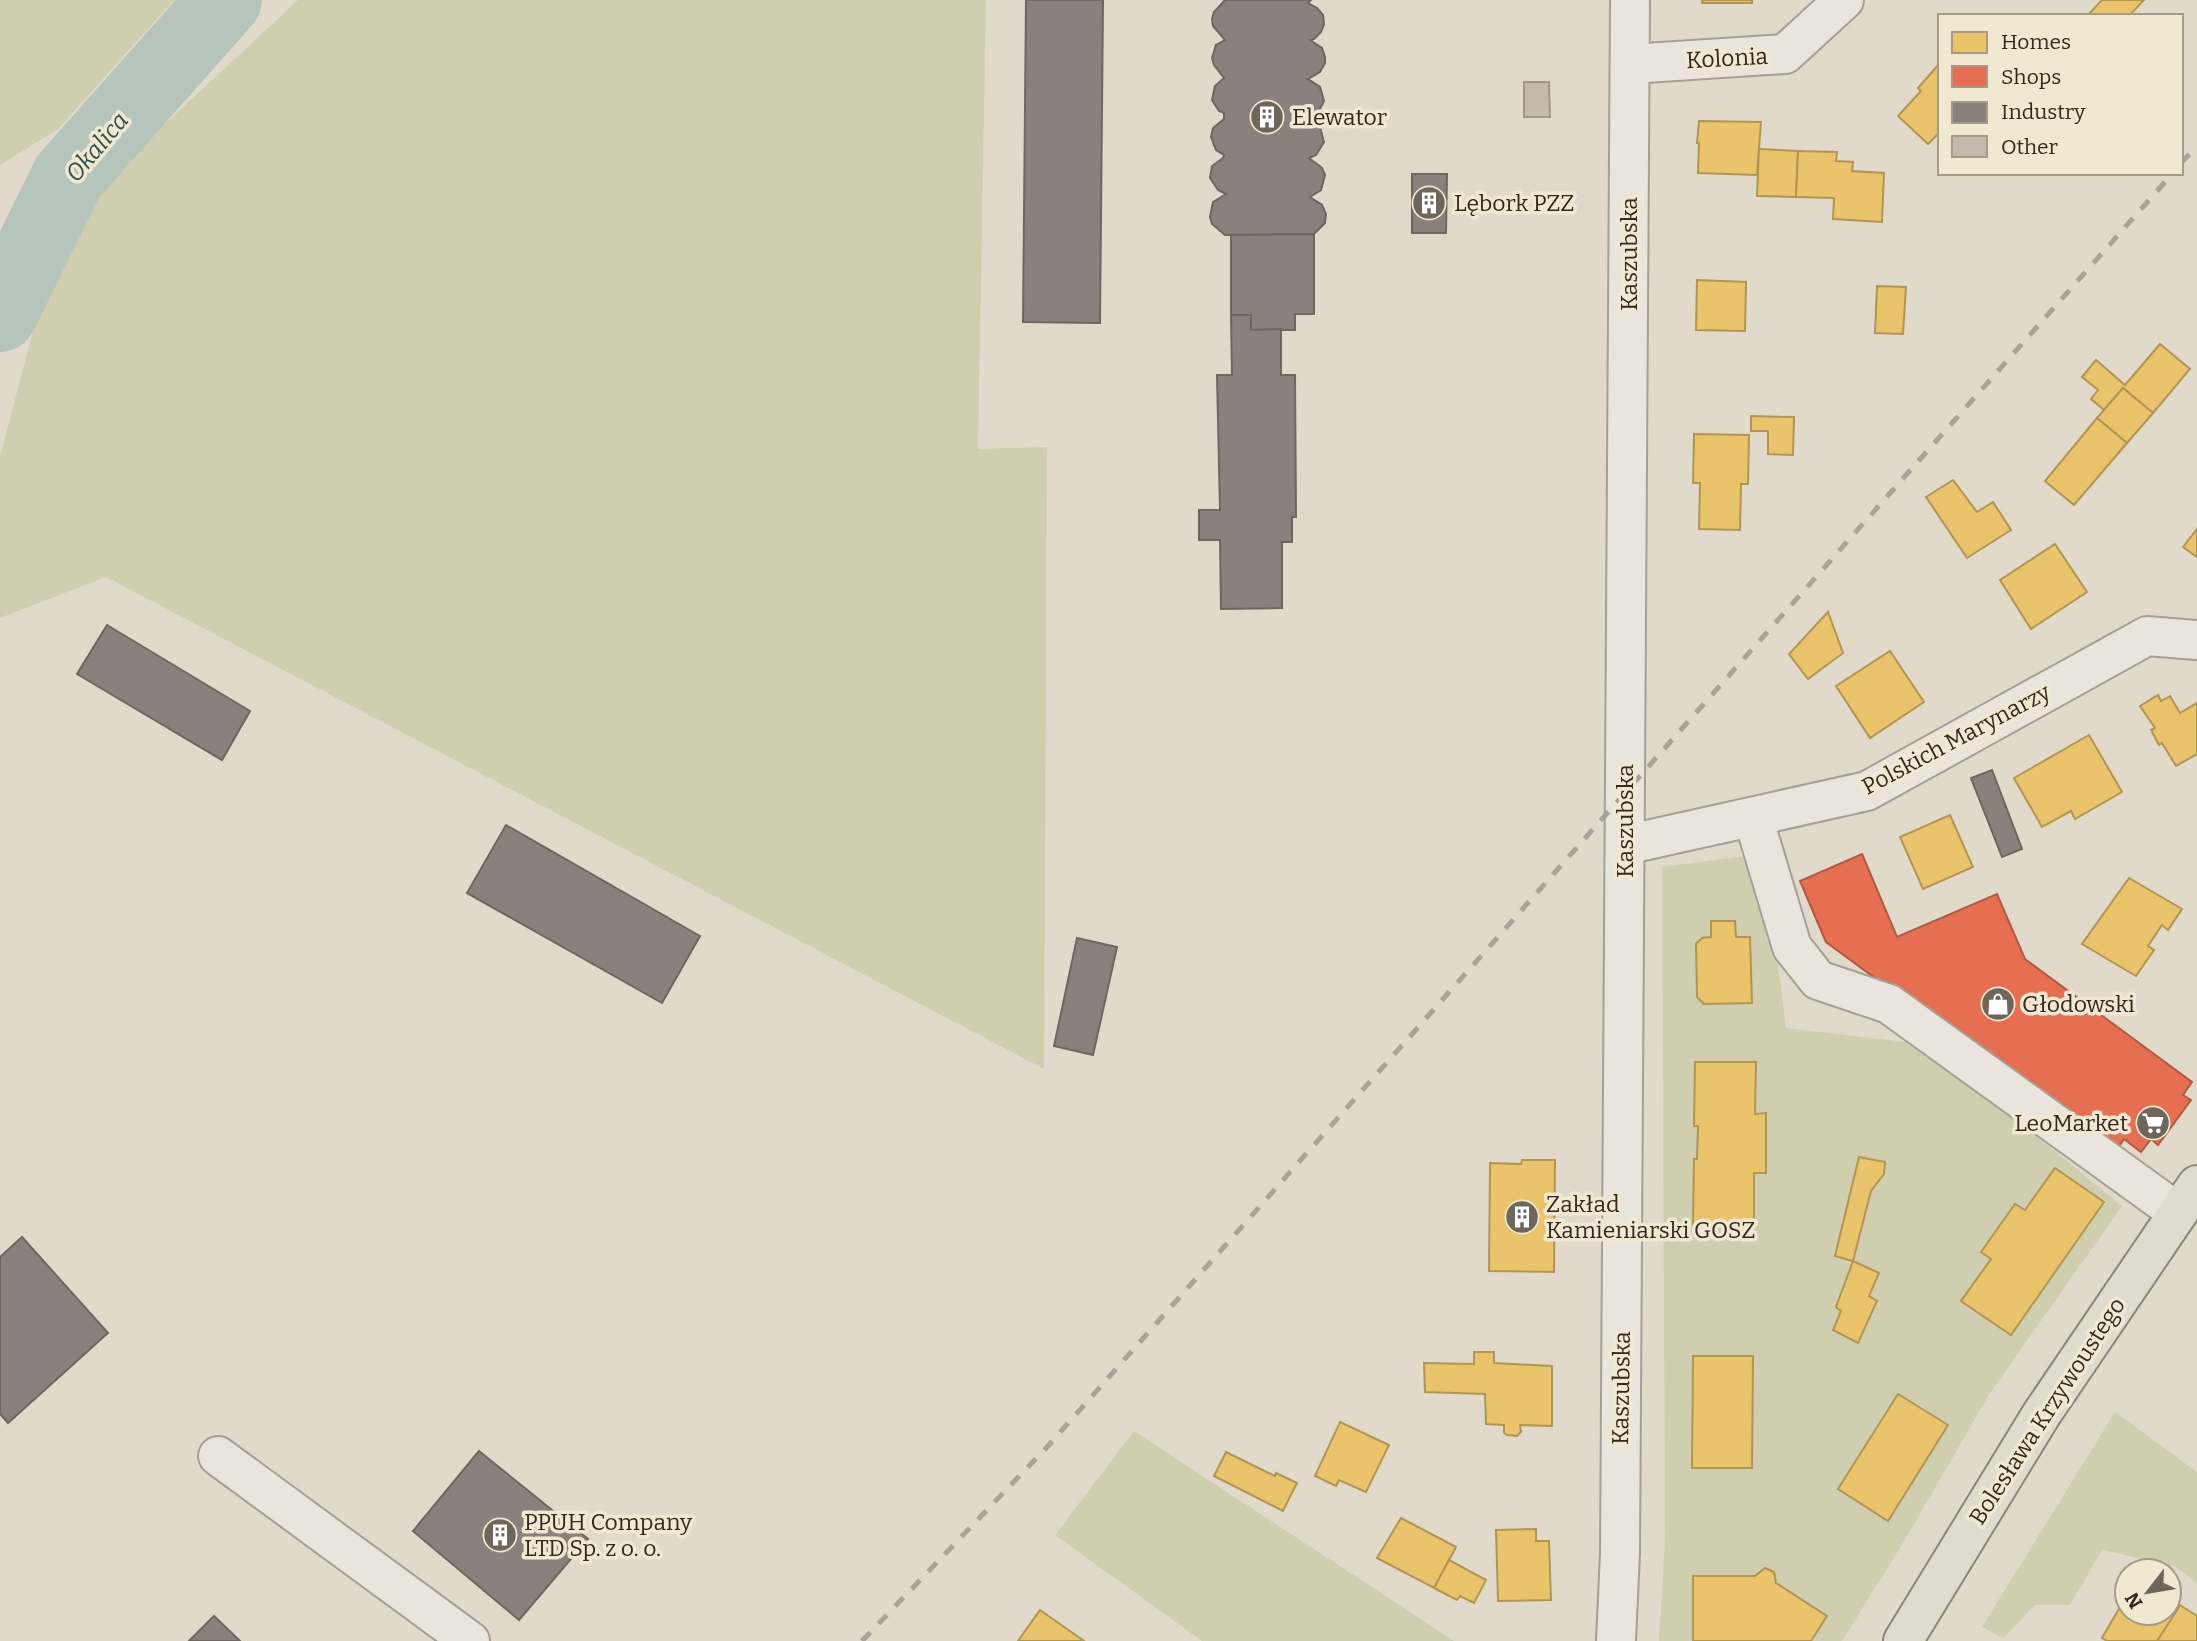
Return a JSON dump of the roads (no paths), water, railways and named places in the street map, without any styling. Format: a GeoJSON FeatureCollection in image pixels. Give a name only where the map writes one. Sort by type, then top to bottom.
{"type":"FeatureCollection","features":[{"type":"Feature","properties":{"kind":"main road","name":"Bolesława Krzywoustego"},"geometry":{"type":"LineString","coordinates":[[1903,1641],[2041,1415],[2187,1198]]}},
{"type":"Feature","properties":{"kind":"street","name":"Kaszubska"},"geometry":{"type":"LineString","coordinates":[[1616,1641],[1620,1553],[1630,0]]}},
{"type":"Feature","properties":{"kind":"street","name":"Kolonia"},"geometry":{"type":"LineString","coordinates":[[1630,64],[1785,54],[1844,0]]}},
{"type":"Feature","properties":{"kind":"street","name":"Polskich Marynarzy"},"geometry":{"type":"LineString","coordinates":[[1625,845],[1867,791],[2147,636],[2197,640]]}},
{"type":"Feature","properties":{"kind":"street"},"geometry":{"type":"LineString","coordinates":[[1753,817],[1792,947],[1818,980],[1889,1004],[2187,1198]]}},
{"type":"Feature","properties":{"kind":"street"},"geometry":{"type":"LineString","coordinates":[[218,1456],[470,1641]]}},
{"type":"Feature","properties":{"kind":"waterway","name":"Okalica"},"geometry":{"type":"LineString","coordinates":[[0,315],[68,177],[225,0]]}},
{"type":"Feature","properties":{"kind":"railway"},"geometry":{"type":"LineString","coordinates":[[2183,161],[2197,146]]}},
{"type":"Feature","properties":{"kind":"railway"},"geometry":{"type":"LineString","coordinates":[[862,1641],[1048,1446],[2171,175]]}},
{"type":"Feature","properties":{"kind":"place","name":"Elewator"},"geometry":{"type":"Point","coordinates":[1267,117]}},
{"type":"Feature","properties":{"kind":"place","name":"Lębork PZZ"},"geometry":{"type":"Point","coordinates":[1429,203]}},
{"type":"Feature","properties":{"kind":"place","name":"Głodowski"},"geometry":{"type":"Point","coordinates":[1998,1004]}},
{"type":"Feature","properties":{"kind":"place","name":"LeoMarket"},"geometry":{"type":"Point","coordinates":[2153,1123]}},
{"type":"Feature","properties":{"kind":"place","name":"Zakład Kamieniarski GOSZ"},"geometry":{"type":"Point","coordinates":[1522,1217]}},
{"type":"Feature","properties":{"kind":"place","name":"PPUH Company LTD Sp. z o. o."},"geometry":{"type":"Point","coordinates":[500,1535]}}]}
